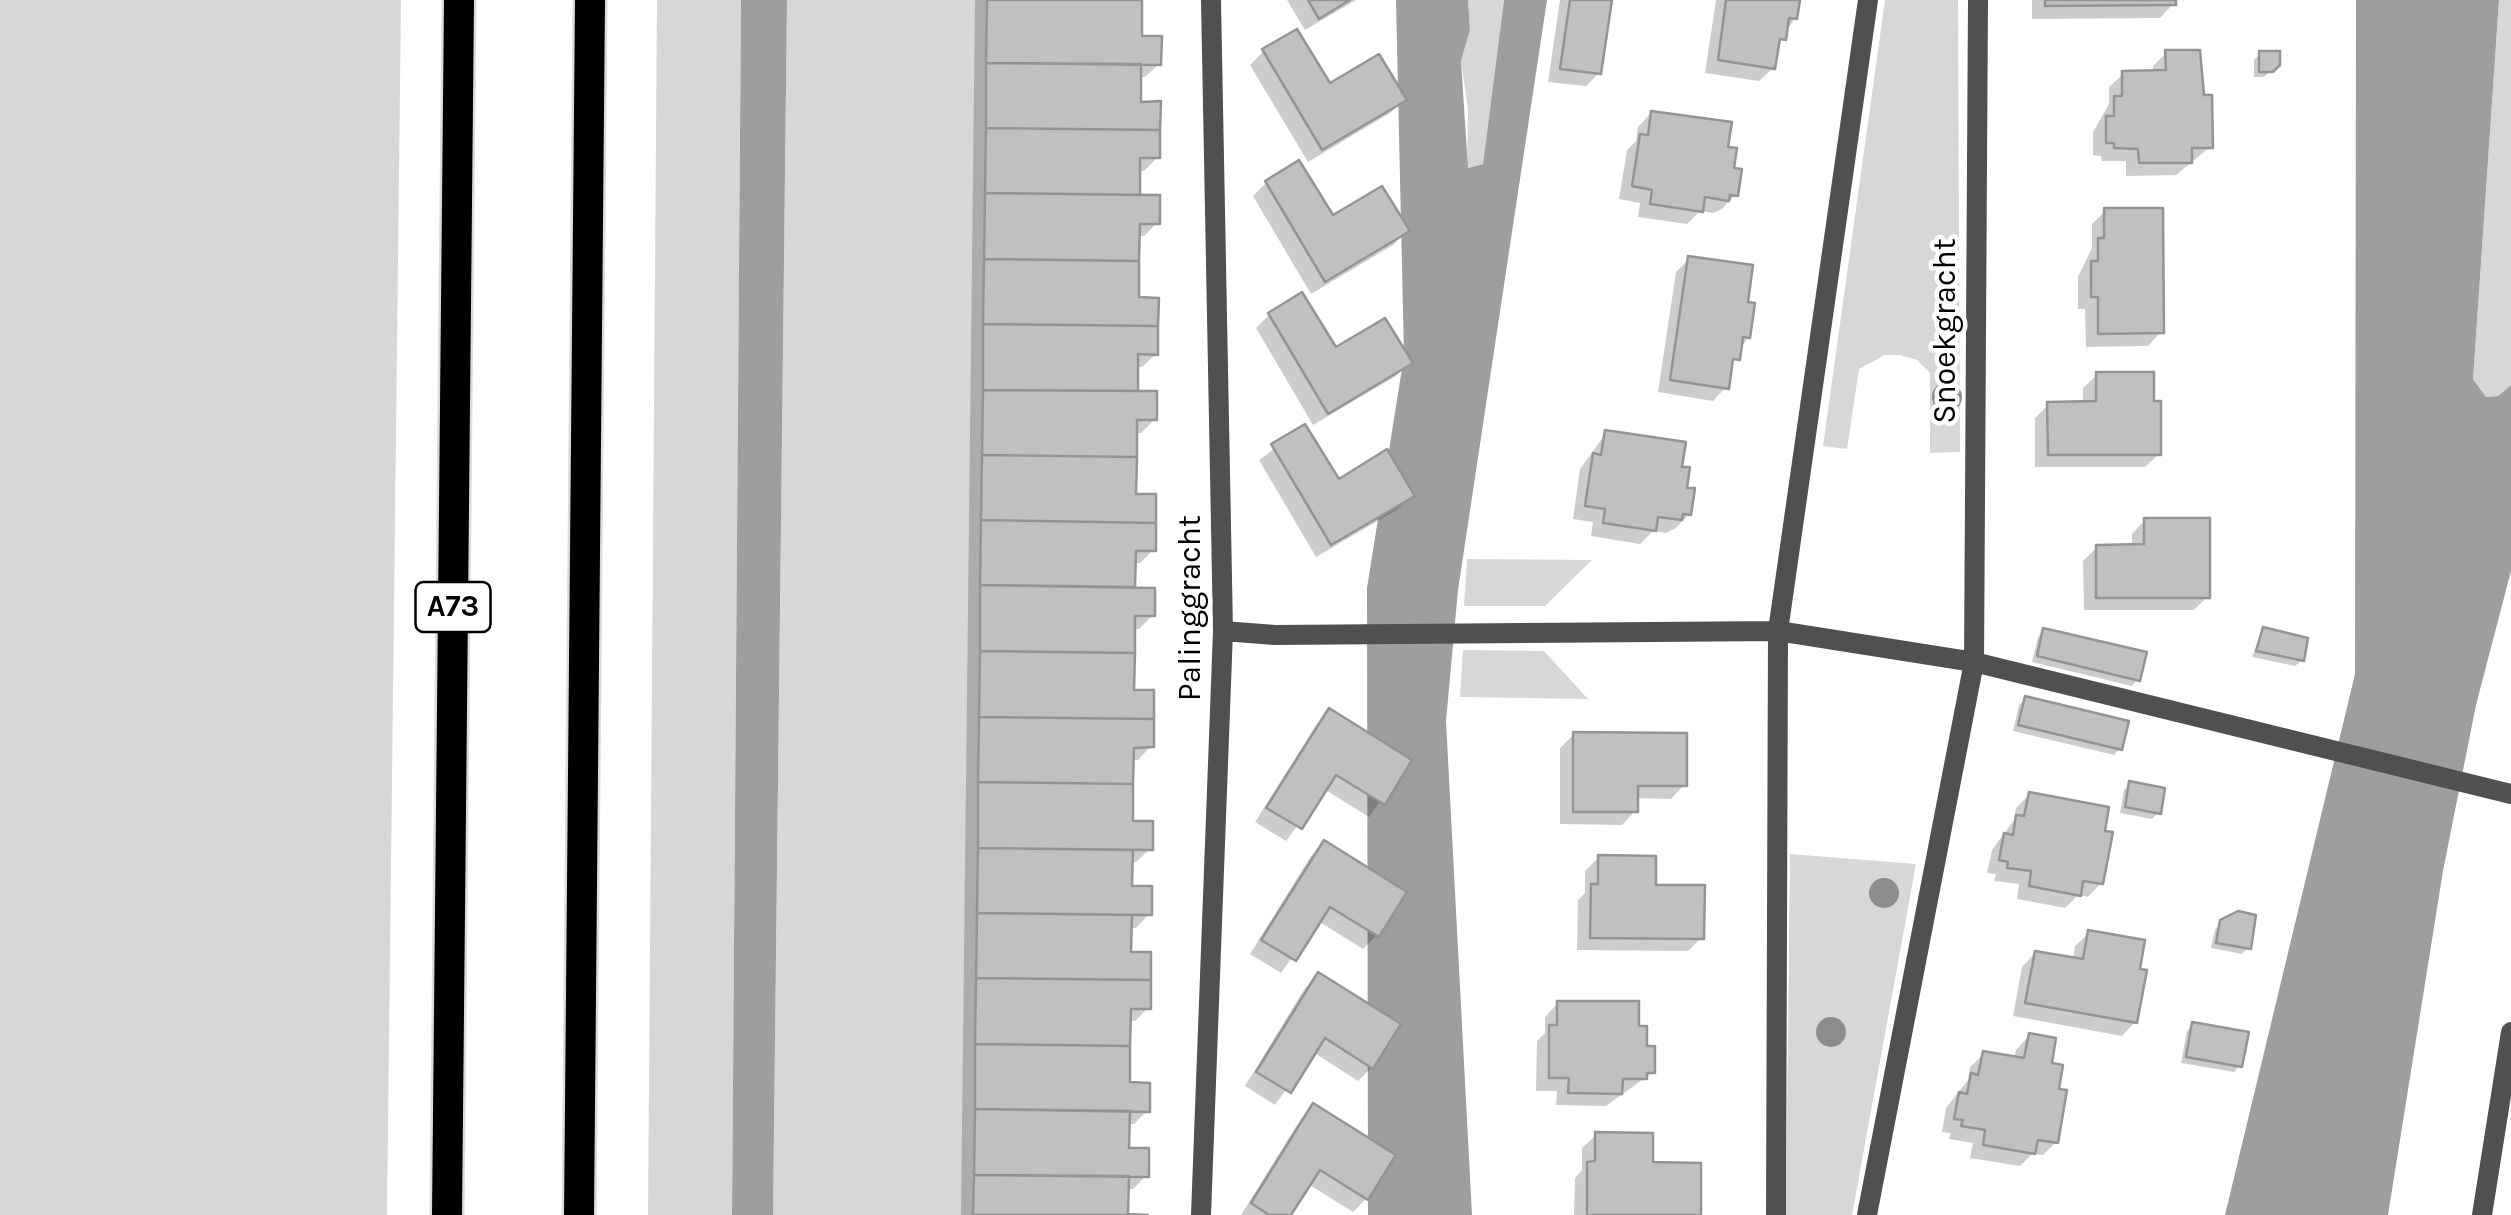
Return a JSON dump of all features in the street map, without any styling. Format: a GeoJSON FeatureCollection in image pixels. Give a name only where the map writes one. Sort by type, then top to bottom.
{"type":"FeatureCollection","features":[{"type":"Feature","properties":{"kind":"highway","name":"A73"},"geometry":{"type":"LineString","coordinates":[[447,1215],[459,0]]}},
{"type":"Feature","properties":{"kind":"highway"},"geometry":{"type":"LineString","coordinates":[[578,1215],[590,0]]}},
{"type":"Feature","properties":{"kind":"street","name":"Palinggracht"},"geometry":{"type":"LineString","coordinates":[[1201,1215],[1224,631],[1211,0]]}},
{"type":"Feature","properties":{"kind":"street"},"geometry":{"type":"LineString","coordinates":[[1776,1215],[1778,631],[1868,0]]}},
{"type":"Feature","properties":{"kind":"street","name":"Snoekgracht"},"geometry":{"type":"LineString","coordinates":[[1868,1215],[1974,662],[1978,0]]}},
{"type":"Feature","properties":{"kind":"street"},"geometry":{"type":"LineString","coordinates":[[1224,631],[1275,636],[1778,631],[1974,662],[2511,794]]}},
{"type":"Feature","properties":{"kind":"street"},"geometry":{"type":"LineString","coordinates":[[2482,1215],[2511,1032]]}},
{"type":"Feature","properties":{"kind":"shaded area"},"geometry":{"type":"Polygon","coordinates":[[[0,0],[401,0],[387,1215],[0,1215],[0,0]]]}},
{"type":"Feature","properties":{"kind":"shaded area"},"geometry":{"type":"Polygon","coordinates":[[[657,0],[741,0],[732,1215],[648,1215],[657,0]]]}},
{"type":"Feature","properties":{"kind":"shaded area"},"geometry":{"type":"Polygon","coordinates":[[[741,0],[787,0],[773,1215],[732,1215],[741,0]]]}},
{"type":"Feature","properties":{"kind":"shaded area"},"geometry":{"type":"Polygon","coordinates":[[[787,0],[987,0],[973,1215],[773,1215],[787,0]]]}},
{"type":"Feature","properties":{"kind":"shaded area"},"geometry":{"type":"Polygon","coordinates":[[[1396,0],[1468,0],[1470,30],[1461,61],[1468,168],[1483,164],[1504,0],[1547,0],[1458,590],[1446,721],[1472,1215],[1368,1215],[1367,588],[1404,356],[1396,0]]]}},
{"type":"Feature","properties":{"kind":"shaded area"},"geometry":{"type":"Polygon","coordinates":[[[1468,0],[1504,0],[1483,164],[1467,168],[1468,109],[1461,61],[1470,30],[1468,0]]]}},
{"type":"Feature","properties":{"kind":"shaded area"},"geometry":{"type":"Polygon","coordinates":[[[1885,0],[1958,0],[1960,452],[1930,453],[1930,373],[1917,360],[1900,355],[1885,355],[1859,369],[1847,449],[1823,446],[1885,0]]]}},
{"type":"Feature","properties":{"kind":"shaded area"},"geometry":{"type":"Polygon","coordinates":[[[2356,0],[2499,0],[2473,379],[2486,397],[2498,396],[2511,385],[2511,571],[2476,705],[2443,871],[2388,1215],[2225,1215],[2355,674],[2356,0]]]}},
{"type":"Feature","properties":{"kind":"shaded area"},"geometry":{"type":"Polygon","coordinates":[[[2499,0],[2511,0],[2511,385],[2498,396],[2486,397],[2473,379],[2499,0]]]}},
{"type":"Feature","properties":{"kind":"shaded area"},"geometry":{"type":"Polygon","coordinates":[[[1467,559],[1592,560],[1545,606],[1464,606],[1467,559]]]}},
{"type":"Feature","properties":{"kind":"shaded area"},"geometry":{"type":"Polygon","coordinates":[[[1463,650],[1544,651],[1588,699],[1460,697],[1463,650]]]}},
{"type":"Feature","properties":{"kind":"shaded area"},"geometry":{"type":"Polygon","coordinates":[[[1790,854],[1916,864],[1852,1215],[1786,1215],[1790,854]]]}},
{"type":"Feature","properties":{"kind":"building"},"geometry":{"type":"Polygon","coordinates":[[[987,0],[1142,0],[1142,36],[1162,36],[1161,65],[986,63],[987,0]]]}},
{"type":"Feature","properties":{"kind":"building"},"geometry":{"type":"Polygon","coordinates":[[[1308,0],[1350,0],[1319,19],[1308,0]]]}},
{"type":"Feature","properties":{"kind":"building"},"geometry":{"type":"Polygon","coordinates":[[[1570,0],[1612,0],[1601,74],[1560,69],[1570,0]]]}},
{"type":"Feature","properties":{"kind":"building"},"geometry":{"type":"Polygon","coordinates":[[[1726,0],[1800,0],[1797,19],[1789,18],[1786,40],[1780,39],[1775,69],[1718,60],[1726,0]]]}},
{"type":"Feature","properties":{"kind":"building"},"geometry":{"type":"Polygon","coordinates":[[[2045,0],[2176,0],[2176,5],[2045,6],[2045,0]]]}},
{"type":"Feature","properties":{"kind":"building"},"geometry":{"type":"Polygon","coordinates":[[[1297,29],[1330,83],[1379,54],[1407,100],[1322,150],[1262,49],[1297,29]]]}},
{"type":"Feature","properties":{"kind":"building"},"geometry":{"type":"Polygon","coordinates":[[[2165,50],[2200,50],[2204,95],[2212,95],[2213,148],[2192,148],[2192,163],[2139,163],[2138,149],[2114,148],[2114,143],[2106,143],[2106,116],[2114,116],[2114,96],[2122,96],[2122,71],[2166,70],[2165,50]]]}},
{"type":"Feature","properties":{"kind":"building"},"geometry":{"type":"Polygon","coordinates":[[[2259,51],[2280,51],[2280,65],[2273,72],[2259,72],[2259,51]]]}},
{"type":"Feature","properties":{"kind":"building"},"geometry":{"type":"Polygon","coordinates":[[[986,63],[1141,64],[1141,102],[1161,101],[1160,130],[986,128],[986,63]]]}},
{"type":"Feature","properties":{"kind":"building"},"geometry":{"type":"Polygon","coordinates":[[[1651,111],[1732,122],[1728,147],[1737,148],[1734,168],[1742,169],[1738,196],[1730,195],[1729,201],[1705,197],[1703,212],[1650,204],[1652,190],[1632,186],[1640,134],[1648,135],[1651,111]]]}},
{"type":"Feature","properties":{"kind":"building"},"geometry":{"type":"Polygon","coordinates":[[[986,128],[1160,130],[1160,158],[1140,158],[1140,195],[985,193],[986,128]]]}},
{"type":"Feature","properties":{"kind":"building"},"geometry":{"type":"Polygon","coordinates":[[[1299,160],[1333,215],[1382,186],[1410,231],[1325,282],[1265,181],[1299,160]]]}},
{"type":"Feature","properties":{"kind":"building"},"geometry":{"type":"Polygon","coordinates":[[[985,193],[1160,195],[1160,224],[1140,224],[1139,261],[984,259],[985,193]]]}},
{"type":"Feature","properties":{"kind":"building"},"geometry":{"type":"Polygon","coordinates":[[[2104,208],[2163,208],[2164,333],[2098,334],[2098,297],[2091,297],[2091,261],[2098,261],[2098,238],[2104,238],[2104,208]]]}},
{"type":"Feature","properties":{"kind":"building"},"geometry":{"type":"Polygon","coordinates":[[[1688,256],[1753,265],[1748,302],[1755,303],[1750,338],[1743,337],[1740,360],[1733,359],[1729,389],[1670,380],[1688,256]]]}},
{"type":"Feature","properties":{"kind":"building"},"geometry":{"type":"Polygon","coordinates":[[[984,259],[1139,261],[1139,297],[1159,298],[1158,326],[983,324],[984,259]]]}},
{"type":"Feature","properties":{"kind":"building"},"geometry":{"type":"Polygon","coordinates":[[[1302,292],[1336,347],[1385,318],[1413,363],[1328,414],[1268,313],[1302,292]]]}},
{"type":"Feature","properties":{"kind":"building"},"geometry":{"type":"Polygon","coordinates":[[[983,324],[1158,326],[1158,355],[1138,354],[1138,391],[983,390],[983,324]]]}},
{"type":"Feature","properties":{"kind":"building"},"geometry":{"type":"Polygon","coordinates":[[[2096,372],[2154,372],[2154,401],[2161,401],[2161,455],[2048,455],[2047,402],[2096,401],[2096,372]]]}},
{"type":"Feature","properties":{"kind":"building"},"geometry":{"type":"Polygon","coordinates":[[[983,390],[1157,391],[1157,420],[1137,420],[1137,457],[982,455],[983,390]]]}},
{"type":"Feature","properties":{"kind":"building"},"geometry":{"type":"Polygon","coordinates":[[[1305,424],[1339,479],[1387,449],[1415,496],[1331,545],[1271,444],[1305,424]]]}},
{"type":"Feature","properties":{"kind":"building"},"geometry":{"type":"Polygon","coordinates":[[[1605,430],[1686,442],[1682,467],[1690,467],[1687,488],[1695,488],[1691,515],[1683,514],[1682,520],[1658,517],[1656,531],[1603,523],[1605,509],[1585,506],[1593,453],[1601,455],[1605,430]]]}},
{"type":"Feature","properties":{"kind":"building"},"geometry":{"type":"Polygon","coordinates":[[[982,455],[1137,457],[1136,494],[1156,494],[1156,523],[981,520],[982,455]]]}},
{"type":"Feature","properties":{"kind":"building"},"geometry":{"type":"Polygon","coordinates":[[[2144,518],[2210,518],[2210,598],[2096,598],[2096,545],[2144,544],[2144,518]]]}},
{"type":"Feature","properties":{"kind":"building"},"geometry":{"type":"Polygon","coordinates":[[[981,520],[1156,523],[1156,551],[1136,551],[1135,587],[980,585],[981,520]]]}},
{"type":"Feature","properties":{"kind":"building"},"geometry":{"type":"Polygon","coordinates":[[[980,585],[1155,588],[1155,616],[1135,616],[1135,653],[980,651],[980,585]]]}},
{"type":"Feature","properties":{"kind":"building"},"geometry":{"type":"Polygon","coordinates":[[[2263,627],[2308,638],[2304,661],[2256,651],[2263,627]]]}},
{"type":"Feature","properties":{"kind":"building"},"geometry":{"type":"Polygon","coordinates":[[[2043,628],[2147,652],[2140,681],[2037,656],[2043,628]]]}},
{"type":"Feature","properties":{"kind":"building"},"geometry":{"type":"Polygon","coordinates":[[[980,651],[1135,653],[1134,690],[1154,690],[1154,719],[979,717],[980,651]]]}},
{"type":"Feature","properties":{"kind":"building"},"geometry":{"type":"Polygon","coordinates":[[[2025,696],[2129,721],[2122,750],[2018,725],[2025,696]]]}},
{"type":"Feature","properties":{"kind":"building"},"geometry":{"type":"Polygon","coordinates":[[[1329,708],[1412,760],[1385,805],[1336,775],[1302,829],[1266,808],[1329,708]]]}},
{"type":"Feature","properties":{"kind":"building"},"geometry":{"type":"Polygon","coordinates":[[[979,717],[1154,719],[1154,747],[1134,748],[1133,784],[978,782],[979,717]]]}},
{"type":"Feature","properties":{"kind":"building"},"geometry":{"type":"Polygon","coordinates":[[[1573,732],[1687,733],[1687,786],[1638,786],[1638,812],[1573,812],[1573,732]]]}},
{"type":"Feature","properties":{"kind":"building"},"geometry":{"type":"Polygon","coordinates":[[[2129,781],[2165,788],[2161,814],[2125,807],[2129,781]]]}},
{"type":"Feature","properties":{"kind":"building"},"geometry":{"type":"Polygon","coordinates":[[[978,782],[1133,784],[1133,821],[1153,821],[1153,850],[978,848],[978,782]]]}},
{"type":"Feature","properties":{"kind":"building"},"geometry":{"type":"Polygon","coordinates":[[[2029,792],[2109,807],[2105,831],[2113,832],[2103,884],[2083,881],[2081,896],[2029,886],[2031,871],[2007,868],[2008,862],[1999,860],[2004,833],[2013,835],[2016,815],[2024,816],[2029,792]]]}},
{"type":"Feature","properties":{"kind":"building"},"geometry":{"type":"Polygon","coordinates":[[[1324,840],[1407,892],[1379,937],[1330,907],[1296,961],[1261,940],[1324,840]]]}},
{"type":"Feature","properties":{"kind":"building"},"geometry":{"type":"Polygon","coordinates":[[[978,848],[1133,850],[1132,886],[1152,886],[1152,915],[977,913],[978,848]]]}},
{"type":"Feature","properties":{"kind":"building"},"geometry":{"type":"Polygon","coordinates":[[[1598,855],[1656,856],[1656,885],[1705,885],[1704,939],[1590,938],[1591,884],[1598,884],[1598,855]]]}},
{"type":"Feature","properties":{"kind":"building"},"geometry":{"type":"Polygon","coordinates":[[[2238,911],[2256,915],[2251,949],[2216,943],[2220,920],[2238,911]]]}},
{"type":"Feature","properties":{"kind":"building"},"geometry":{"type":"Polygon","coordinates":[[[977,913],[1132,915],[1131,952],[1151,952],[1151,980],[976,978],[977,913]]]}},
{"type":"Feature","properties":{"kind":"building"},"geometry":{"type":"Polygon","coordinates":[[[2088,930],[2145,940],[2140,969],[2147,970],[2137,1023],[2025,1003],[2035,951],[2083,959],[2088,930]]]}},
{"type":"Feature","properties":{"kind":"building"},"geometry":{"type":"Polygon","coordinates":[[[1318,972],[1401,1024],[1373,1069],[1325,1038],[1291,1093],[1256,1072],[1318,972]]]}},
{"type":"Feature","properties":{"kind":"building"},"geometry":{"type":"Polygon","coordinates":[[[976,978],[1151,980],[1151,1009],[1131,1009],[1130,1046],[975,1044],[976,978]]]}},
{"type":"Feature","properties":{"kind":"building"},"geometry":{"type":"Polygon","coordinates":[[[1557,1001],[1639,1001],[1639,1026],[1647,1026],[1647,1046],[1655,1046],[1655,1073],[1647,1073],[1647,1079],[1623,1079],[1622,1094],[1568,1093],[1569,1078],[1549,1078],[1549,1025],[1557,1025],[1557,1001]]]}},
{"type":"Feature","properties":{"kind":"building"},"geometry":{"type":"Polygon","coordinates":[[[2192,1022],[2249,1032],[2242,1067],[2186,1057],[2192,1022]]]}},
{"type":"Feature","properties":{"kind":"building"},"geometry":{"type":"Polygon","coordinates":[[[2029,1033],[2056,1038],[2052,1063],[2063,1065],[2059,1089],[2067,1090],[2058,1143],[2038,1140],[2035,1154],[1983,1145],[1985,1130],[1961,1126],[1963,1120],[1954,1119],[1959,1092],[1967,1094],[1971,1073],[1978,1075],[1983,1051],[2024,1058],[2029,1033]]]}},
{"type":"Feature","properties":{"kind":"building"},"geometry":{"type":"Polygon","coordinates":[[[975,1044],[1130,1046],[1130,1082],[1150,1083],[1150,1112],[975,1109],[975,1044]]]}},
{"type":"Feature","properties":{"kind":"building"},"geometry":{"type":"Polygon","coordinates":[[[1313,1103],[1396,1155],[1368,1200],[1320,1170],[1291,1215],[1269,1215],[1251,1203],[1313,1103]]]}},
{"type":"Feature","properties":{"kind":"building"},"geometry":{"type":"Polygon","coordinates":[[[975,1109],[1130,1111],[1129,1148],[1149,1148],[1149,1177],[974,1175],[975,1109]]]}},
{"type":"Feature","properties":{"kind":"building"},"geometry":{"type":"Polygon","coordinates":[[[1595,1132],[1653,1133],[1653,1162],[1701,1163],[1701,1215],[1587,1215],[1587,1162],[1595,1161],[1595,1132]]]}},
{"type":"Feature","properties":{"kind":"building"},"geometry":{"type":"Polygon","coordinates":[[[974,1175],[1129,1176],[1128,1214],[1148,1215],[973,1215],[974,1175]]]}}]}
